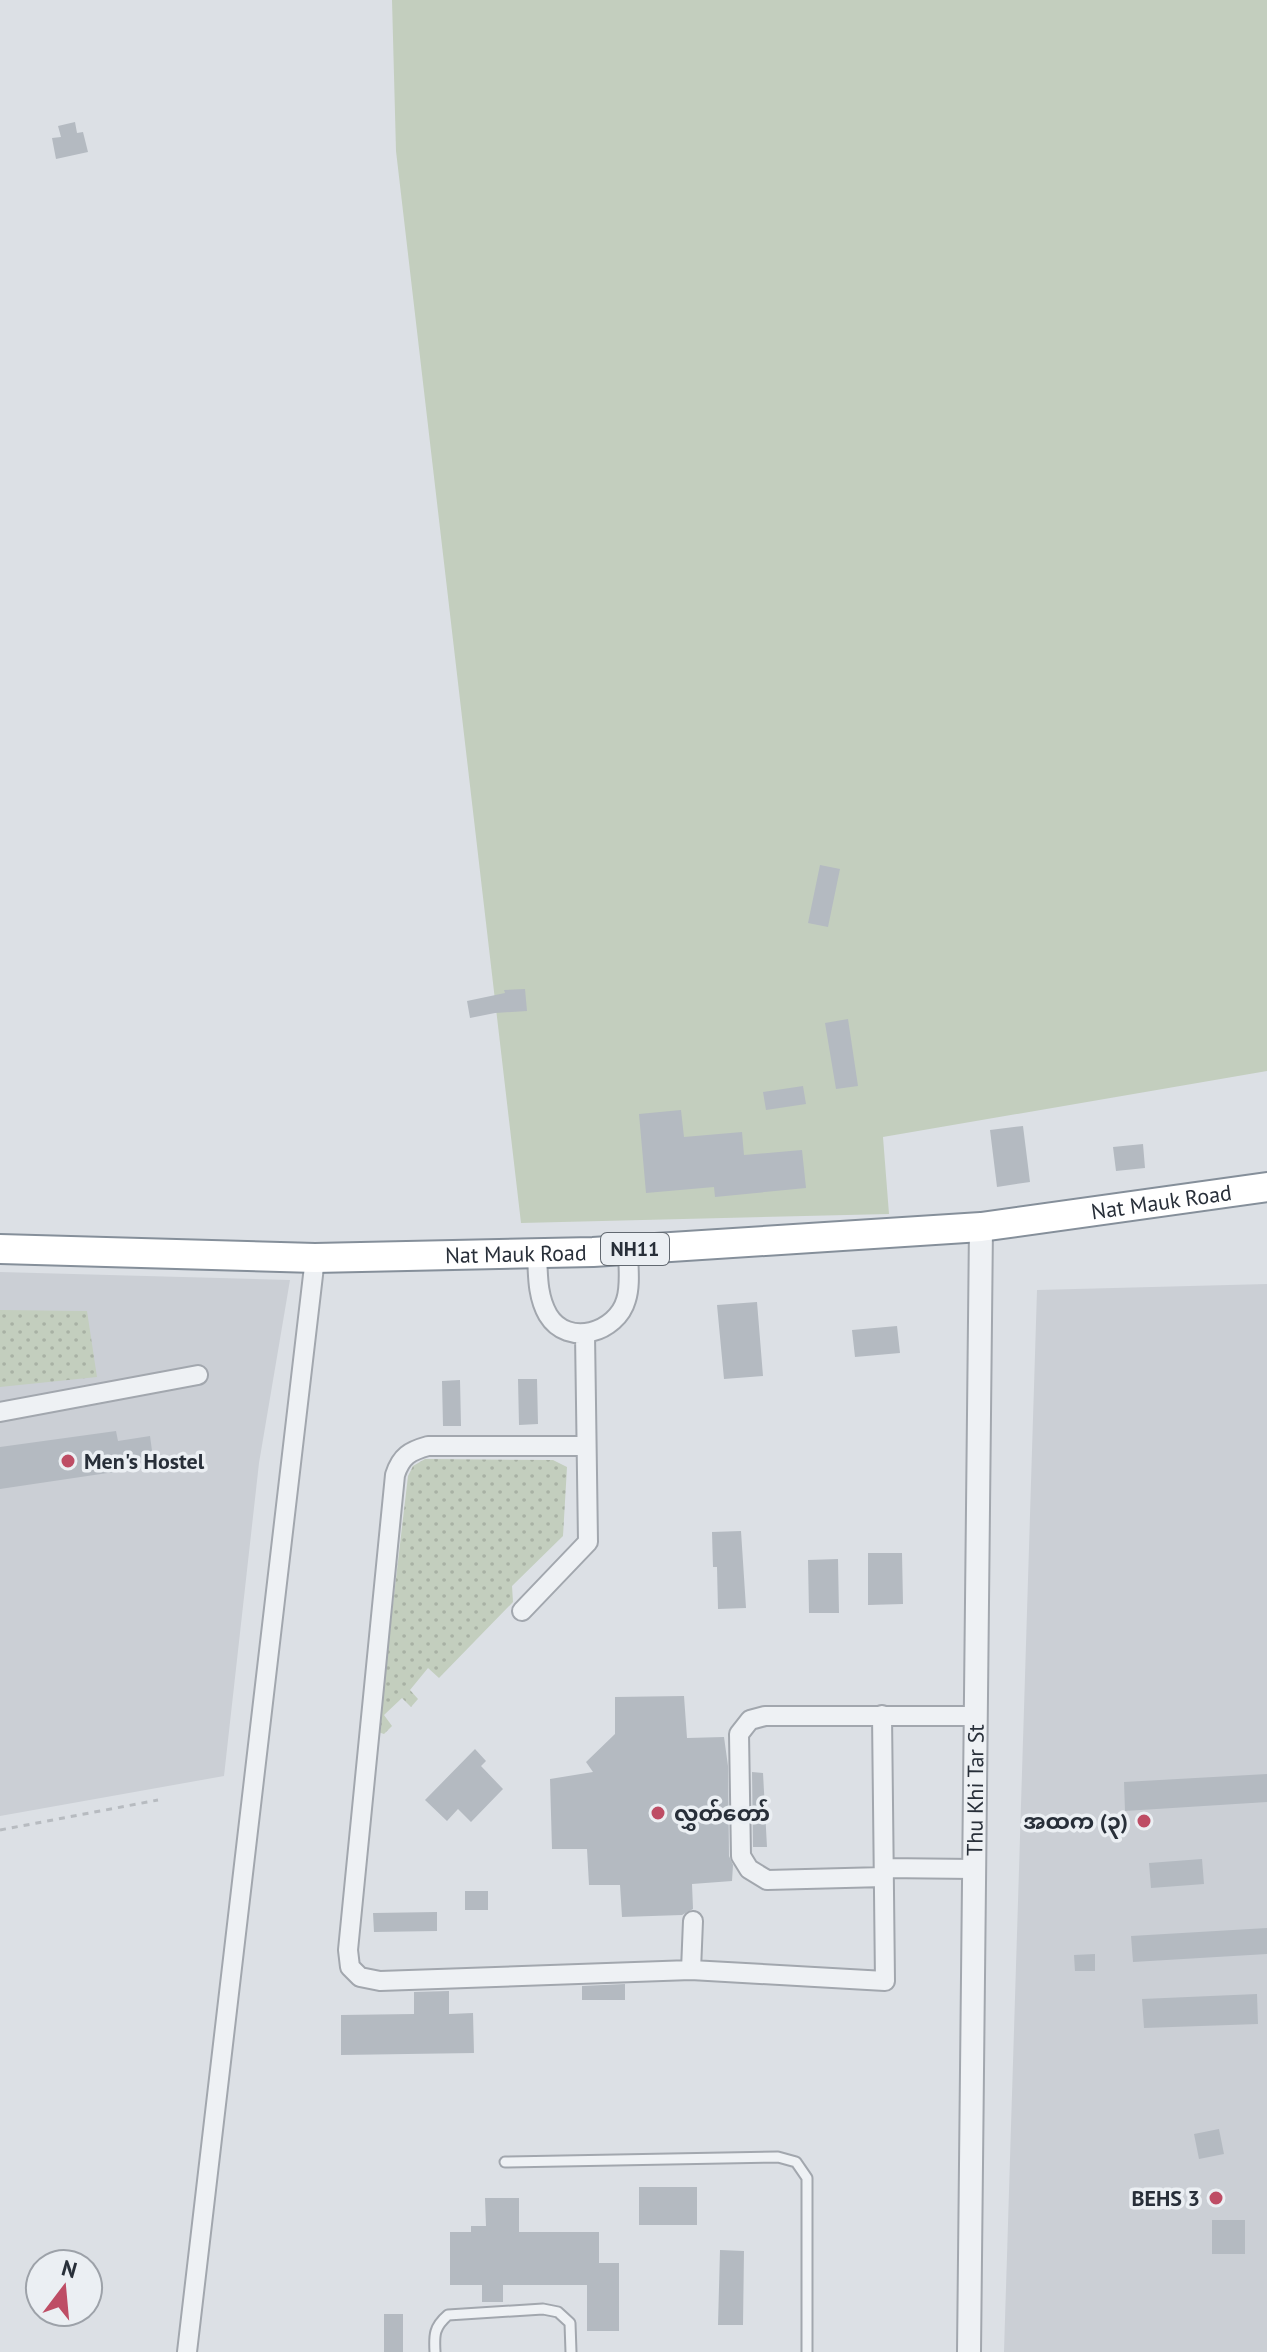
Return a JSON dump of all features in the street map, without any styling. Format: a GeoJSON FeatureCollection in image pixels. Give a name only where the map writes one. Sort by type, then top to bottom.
{"type":"FeatureCollection","features":[{"type":"Feature","properties":{"kind":"highway","name":"Nat Mauk Road"},"geometry":{"type":"LineString","coordinates":[[0,1249],[315,1258],[628,1249],[981,1227],[1267,1187]]}},
{"type":"Feature","properties":{"kind":"street","name":"Thu Khi Tar St"},"geometry":{"type":"LineString","coordinates":[[969,2352],[981,1227]]}},
{"type":"Feature","properties":{"kind":"street"},"geometry":{"type":"LineString","coordinates":[[537,1253],[540,1296],[549,1317],[565,1330],[585,1334],[604,1329],[620,1316],[628,1297],[628,1249]]}},
{"type":"Feature","properties":{"kind":"street"},"geometry":{"type":"LineString","coordinates":[[187,2352],[315,1258]]}},
{"type":"Feature","properties":{"kind":"street"},"geometry":{"type":"LineString","coordinates":[[522,1611],[588,1542],[585,1334]]}},
{"type":"Feature","properties":{"kind":"street"},"geometry":{"type":"LineString","coordinates":[[0,1412],[198,1375]]}},
{"type":"Feature","properties":{"kind":"street"},"geometry":{"type":"LineString","coordinates":[[586,1446],[428,1446],[412,1451],[399,1460],[395,1475],[348,1950],[350,1967],[360,1977],[380,1981],[691,1970],[885,1981],[882,1715]]}},
{"type":"Feature","properties":{"kind":"street"},"geometry":{"type":"LineString","coordinates":[[974,1869],[767,1880],[749,1869],[741,1856],[739,1734],[750,1720],[765,1716],[976,1716]]}},
{"type":"Feature","properties":{"kind":"street"},"geometry":{"type":"LineString","coordinates":[[691,1970],[693,1921]]}},
{"type":"Feature","properties":{"kind":"lane"},"geometry":{"type":"LineString","coordinates":[[505,2162],[778,2157],[796,2162],[807,2178],[807,2352]]}},
{"type":"Feature","properties":{"kind":"lane"},"geometry":{"type":"LineString","coordinates":[[435,2352],[434,2332],[448,2315],[543,2309],[558,2312],[570,2323],[571,2352]]}},
{"type":"Feature","properties":{"kind":"path"},"geometry":{"type":"LineString","coordinates":[[0,1830],[158,1800]]}},
{"type":"Feature","properties":{"kind":"shaded area"},"geometry":{"type":"Polygon","coordinates":[[[0,1272],[290,1280],[259,1463],[224,1776],[0,1816],[0,1272]]]}},
{"type":"Feature","properties":{"kind":"shaded area","name":"အထက (၃)"},"geometry":{"type":"Polygon","coordinates":[[[1267,1284],[1267,2352],[1004,2352],[1037,1290],[1267,1284]]]}},
{"type":"Feature","properties":{"kind":"green space"},"geometry":{"type":"Polygon","coordinates":[[[392,0],[1267,0],[1267,1071],[883,1137],[889,1214],[521,1223],[396,151],[392,0]]]}},
{"type":"Feature","properties":{"kind":"green space"},"geometry":{"type":"Polygon","coordinates":[[[0,1310],[87,1311],[97,1377],[0,1387],[0,1310]]]}},
{"type":"Feature","properties":{"kind":"green space"},"geometry":{"type":"Polygon","coordinates":[[[425,1459],[553,1460],[567,1467],[563,1536],[512,1586],[513,1602],[439,1678],[428,1668],[410,1690],[418,1699],[411,1707],[402,1698],[384,1715],[392,1726],[384,1734],[378,1732],[408,1476],[413,1466],[425,1459]]]}},
{"type":"Feature","properties":{"kind":"building"},"geometry":{"type":"Polygon","coordinates":[[[75,122],[77,133],[83,132],[88,152],[56,159],[52,138],[61,137],[58,126],[75,122]]]}},
{"type":"Feature","properties":{"kind":"building"},"geometry":{"type":"Polygon","coordinates":[[[820,865],[840,869],[828,927],[808,923],[820,865]]]}},
{"type":"Feature","properties":{"kind":"building"},"geometry":{"type":"Polygon","coordinates":[[[525,989],[527,1011],[470,1018],[467,1001],[505,993],[504,990],[525,989]]]}},
{"type":"Feature","properties":{"kind":"building"},"geometry":{"type":"Polygon","coordinates":[[[848,1019],[858,1086],[836,1089],[825,1023],[848,1019]]]}},
{"type":"Feature","properties":{"kind":"building"},"geometry":{"type":"Polygon","coordinates":[[[803,1086],[806,1104],[766,1110],[763,1092],[803,1086]]]}},
{"type":"Feature","properties":{"kind":"building"},"geometry":{"type":"Polygon","coordinates":[[[681,1110],[684,1137],[742,1132],[744,1155],[802,1150],[806,1188],[715,1197],[714,1187],[646,1193],[639,1114],[681,1110]]]}},
{"type":"Feature","properties":{"kind":"building"},"geometry":{"type":"Polygon","coordinates":[[[1023,1126],[1030,1182],[997,1187],[990,1130],[1023,1126]]]}},
{"type":"Feature","properties":{"kind":"building"},"geometry":{"type":"Polygon","coordinates":[[[1143,1144],[1145,1168],[1116,1171],[1113,1147],[1143,1144]]]}},
{"type":"Feature","properties":{"kind":"building"},"geometry":{"type":"Polygon","coordinates":[[[757,1302],[763,1376],[724,1379],[717,1305],[757,1302]]]}},
{"type":"Feature","properties":{"kind":"building"},"geometry":{"type":"Polygon","coordinates":[[[897,1326],[900,1353],[855,1357],[852,1330],[897,1326]]]}},
{"type":"Feature","properties":{"kind":"building"},"geometry":{"type":"Polygon","coordinates":[[[518,1379],[537,1379],[538,1424],[519,1425],[518,1379]]]}},
{"type":"Feature","properties":{"kind":"building"},"geometry":{"type":"Polygon","coordinates":[[[460,1380],[461,1426],[443,1426],[442,1381],[460,1380]]]}},
{"type":"Feature","properties":{"kind":"building","name":"Men's Hostel"},"geometry":{"type":"Polygon","coordinates":[[[116,1431],[118,1441],[150,1436],[153,1458],[120,1463],[121,1471],[0,1489],[0,1447],[116,1431]]]}},
{"type":"Feature","properties":{"kind":"building"},"geometry":{"type":"Polygon","coordinates":[[[741,1531],[746,1608],[718,1609],[712,1532],[741,1531]]]}},
{"type":"Feature","properties":{"kind":"building"},"geometry":{"type":"Polygon","coordinates":[[[868,1553],[902,1553],[903,1604],[868,1605],[868,1553]]]}},
{"type":"Feature","properties":{"kind":"building"},"geometry":{"type":"Polygon","coordinates":[[[838,1559],[839,1613],[809,1613],[808,1560],[838,1559]]]}},
{"type":"Feature","properties":{"kind":"building","name":"လွှတ်တော်"},"geometry":{"type":"Polygon","coordinates":[[[684,1696],[687,1738],[724,1737],[732,1881],[692,1884],[693,1909],[682,1915],[622,1917],[620,1885],[589,1885],[587,1849],[552,1849],[550,1779],[593,1772],[586,1762],[615,1734],[615,1697],[684,1696]]]}},
{"type":"Feature","properties":{"kind":"building"},"geometry":{"type":"Polygon","coordinates":[[[475,1749],[486,1761],[481,1766],[503,1789],[471,1822],[458,1809],[447,1821],[425,1800],[475,1749]]]}},
{"type":"Feature","properties":{"kind":"building"},"geometry":{"type":"Polygon","coordinates":[[[752,1772],[763,1773],[767,1847],[753,1847],[752,1772]]]}},
{"type":"Feature","properties":{"kind":"building"},"geometry":{"type":"Polygon","coordinates":[[[1267,1774],[1267,1802],[1125,1811],[1124,1782],[1267,1774]]]}},
{"type":"Feature","properties":{"kind":"building"},"geometry":{"type":"Polygon","coordinates":[[[1202,1859],[1204,1884],[1151,1888],[1149,1863],[1202,1859]]]}},
{"type":"Feature","properties":{"kind":"building"},"geometry":{"type":"Polygon","coordinates":[[[465,1891],[488,1891],[488,1910],[465,1910],[465,1891]]]}},
{"type":"Feature","properties":{"kind":"building"},"geometry":{"type":"Polygon","coordinates":[[[437,1912],[437,1931],[374,1932],[373,1913],[437,1912]]]}},
{"type":"Feature","properties":{"kind":"building"},"geometry":{"type":"Polygon","coordinates":[[[1267,1928],[1267,1954],[1133,1962],[1131,1936],[1267,1928]]]}},
{"type":"Feature","properties":{"kind":"building"},"geometry":{"type":"Polygon","coordinates":[[[1095,1954],[1095,1971],[1075,1971],[1074,1955],[1095,1954]]]}},
{"type":"Feature","properties":{"kind":"building"},"geometry":{"type":"Polygon","coordinates":[[[625,1984],[625,2000],[582,2000],[582,1986],[625,1984]]]}},
{"type":"Feature","properties":{"kind":"building"},"geometry":{"type":"Polygon","coordinates":[[[449,1991],[449,2014],[473,2013],[474,2053],[341,2055],[341,2015],[414,2014],[414,1992],[449,1991]]]}},
{"type":"Feature","properties":{"kind":"building"},"geometry":{"type":"Polygon","coordinates":[[[1257,1994],[1258,2024],[1144,2028],[1142,1999],[1257,1994]]]}},
{"type":"Feature","properties":{"kind":"building"},"geometry":{"type":"Polygon","coordinates":[[[1219,2129],[1224,2154],[1199,2159],[1194,2134],[1219,2129]]]}},
{"type":"Feature","properties":{"kind":"building"},"geometry":{"type":"Polygon","coordinates":[[[639,2187],[697,2187],[697,2225],[639,2225],[639,2187]]]}},
{"type":"Feature","properties":{"kind":"building"},"geometry":{"type":"Polygon","coordinates":[[[485,2198],[519,2198],[519,2232],[599,2232],[599,2263],[619,2263],[619,2331],[587,2331],[587,2285],[503,2285],[503,2302],[482,2302],[482,2285],[450,2285],[450,2232],[471,2232],[471,2226],[486,2226],[485,2198]]]}},
{"type":"Feature","properties":{"kind":"building"},"geometry":{"type":"Polygon","coordinates":[[[1212,2220],[1245,2220],[1245,2254],[1212,2254],[1212,2220]]]}},
{"type":"Feature","properties":{"kind":"building"},"geometry":{"type":"Polygon","coordinates":[[[720,2250],[744,2251],[743,2325],[718,2325],[720,2250]]]}},
{"type":"Feature","properties":{"kind":"building"},"geometry":{"type":"Polygon","coordinates":[[[384,2314],[403,2314],[403,2352],[384,2352],[384,2314]]]}},
{"type":"Feature","properties":{"kind":"place","name":"Men's Hostel"},"geometry":{"type":"Point","coordinates":[68,1461]}},
{"type":"Feature","properties":{"kind":"place","name":"လွှတ်တော်"},"geometry":{"type":"Point","coordinates":[658,1813]}},
{"type":"Feature","properties":{"kind":"place","name":"အထက (၃)"},"geometry":{"type":"Point","coordinates":[1144,1821]}},
{"type":"Feature","properties":{"kind":"place","name":"BEHS 3"},"geometry":{"type":"Point","coordinates":[1216,2198]}}]}
